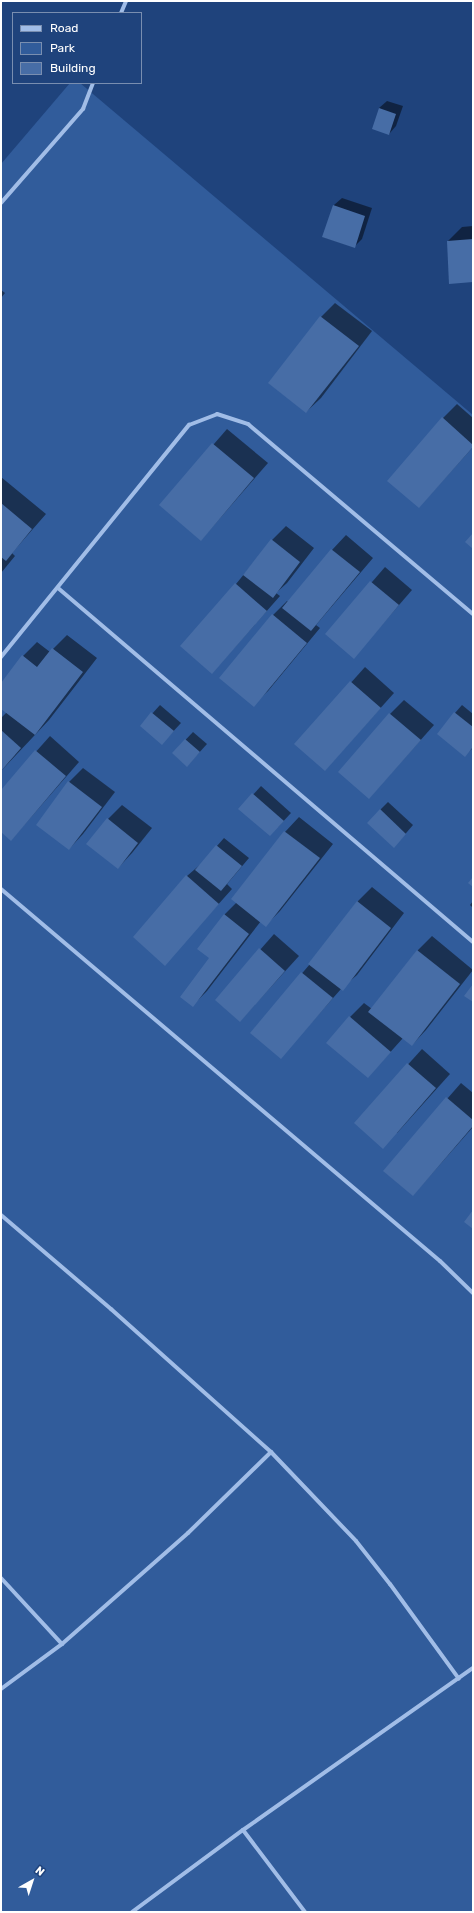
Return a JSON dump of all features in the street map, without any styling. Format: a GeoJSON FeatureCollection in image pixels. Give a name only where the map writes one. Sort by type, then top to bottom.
{"type":"FeatureCollection","features":[{"type":"Feature","properties":{"kind":"street"},"geometry":{"type":"LineString","coordinates":[[121,12],[126,1]]}},
{"type":"Feature","properties":{"kind":"street"},"geometry":{"type":"LineString","coordinates":[[1,203],[83,109],[93,84]]}},
{"type":"Feature","properties":{"kind":"street"},"geometry":{"type":"LineString","coordinates":[[1,657],[189,426],[217,414],[248,424],[473,614]]}},
{"type":"Feature","properties":{"kind":"street"},"geometry":{"type":"LineString","coordinates":[[58,588],[473,942]]}},
{"type":"Feature","properties":{"kind":"street"},"geometry":{"type":"LineString","coordinates":[[1,889],[440,1261],[473,1293]]}},
{"type":"Feature","properties":{"kind":"street"},"geometry":{"type":"LineString","coordinates":[[1,1215],[111,1308],[271,1452],[356,1540],[459,1679]]}},
{"type":"Feature","properties":{"kind":"street"},"geometry":{"type":"LineString","coordinates":[[1,1689],[62,1644],[188,1533],[271,1452]]}},
{"type":"Feature","properties":{"kind":"street"},"geometry":{"type":"LineString","coordinates":[[1,1578],[62,1644]]}},
{"type":"Feature","properties":{"kind":"street"},"geometry":{"type":"LineString","coordinates":[[132,1912],[243,1830],[473,1668]]}},
{"type":"Feature","properties":{"kind":"street"},"geometry":{"type":"LineString","coordinates":[[243,1830],[305,1912]]}},
{"type":"Feature","properties":{"kind":"green space"},"geometry":{"type":"Polygon","coordinates":[[[69,84],[81,84],[473,415],[473,1912],[1,1912],[1,164],[69,84]]]}},
{"type":"Feature","properties":{"kind":"building"},"geometry":{"type":"Polygon","coordinates":[[[379,108],[396,114],[389,135],[372,129],[379,108]]]}},
{"type":"Feature","properties":{"kind":"building"},"geometry":{"type":"Polygon","coordinates":[[[333,205],[365,216],[355,248],[322,237],[333,205]]]}},
{"type":"Feature","properties":{"kind":"building"},"geometry":{"type":"Polygon","coordinates":[[[473,239],[473,282],[449,284],[447,241],[473,239]]]}},
{"type":"Feature","properties":{"kind":"building"},"geometry":{"type":"Polygon","coordinates":[[[320,316],[359,346],[306,413],[268,383],[320,316]]]}},
{"type":"Feature","properties":{"kind":"building"},"geometry":{"type":"Polygon","coordinates":[[[442,417],[473,445],[473,447],[419,508],[387,481],[442,417]]]}},
{"type":"Feature","properties":{"kind":"building"},"geometry":{"type":"Polygon","coordinates":[[[212,443],[254,478],[201,541],[159,505],[212,443]]]}},
{"type":"Feature","properties":{"kind":"building"},"geometry":{"type":"Polygon","coordinates":[[[1,503],[32,529],[6,561],[1,557],[1,503]]]}},
{"type":"Feature","properties":{"kind":"building"},"geometry":{"type":"Polygon","coordinates":[[[473,533],[473,549],[465,542],[473,533]]]}},
{"type":"Feature","properties":{"kind":"building"},"geometry":{"type":"Polygon","coordinates":[[[271,539],[300,562],[273,598],[243,575],[271,539]]]}},
{"type":"Feature","properties":{"kind":"building"},"geometry":{"type":"Polygon","coordinates":[[[331,549],[360,572],[311,631],[282,608],[331,549]]]}},
{"type":"Feature","properties":{"kind":"building"},"geometry":{"type":"Polygon","coordinates":[[[370,581],[399,605],[354,659],[325,634],[370,581]]]}},
{"type":"Feature","properties":{"kind":"building"},"geometry":{"type":"Polygon","coordinates":[[[235,583],[267,611],[212,674],[180,646],[235,583]]]}},
{"type":"Feature","properties":{"kind":"building"},"geometry":{"type":"Polygon","coordinates":[[[272,614],[307,643],[254,707],[219,678],[272,614]]]}},
{"type":"Feature","properties":{"kind":"building"},"geometry":{"type":"Polygon","coordinates":[[[52,648],[83,672],[35,735],[1,709],[1,683],[22,655],[37,667],[52,648]]]}},
{"type":"Feature","properties":{"kind":"building"},"geometry":{"type":"Polygon","coordinates":[[[350,681],[381,708],[325,771],[294,744],[350,681]]]}},
{"type":"Feature","properties":{"kind":"building"},"geometry":{"type":"Polygon","coordinates":[[[151,712],[174,731],[162,745],[140,726],[151,712]]]}},
{"type":"Feature","properties":{"kind":"building"},"geometry":{"type":"Polygon","coordinates":[[[454,712],[473,727],[473,747],[465,757],[437,734],[454,712]]]}},
{"type":"Feature","properties":{"kind":"building"},"geometry":{"type":"Polygon","coordinates":[[[389,713],[421,740],[369,799],[338,772],[389,713]]]}},
{"type":"Feature","properties":{"kind":"building"},"geometry":{"type":"Polygon","coordinates":[[[1,730],[21,748],[1,771],[1,730]]]}},
{"type":"Feature","properties":{"kind":"building"},"geometry":{"type":"Polygon","coordinates":[[[185,739],[200,752],[187,767],[172,753],[185,739]]]}},
{"type":"Feature","properties":{"kind":"building"},"geometry":{"type":"Polygon","coordinates":[[[35,750],[66,776],[11,841],[1,832],[1,790],[35,750]]]}},
{"type":"Feature","properties":{"kind":"building"},"geometry":{"type":"Polygon","coordinates":[[[68,781],[102,807],[69,850],[36,825],[68,781]]]}},
{"type":"Feature","properties":{"kind":"building"},"geometry":{"type":"Polygon","coordinates":[[[252,793],[284,821],[270,836],[238,809],[252,793]]]}},
{"type":"Feature","properties":{"kind":"building"},"geometry":{"type":"Polygon","coordinates":[[[380,809],[406,834],[394,848],[367,823],[380,809]]]}},
{"type":"Feature","properties":{"kind":"building"},"geometry":{"type":"Polygon","coordinates":[[[107,818],[138,843],[118,869],[86,844],[107,818]]]}},
{"type":"Feature","properties":{"kind":"building"},"geometry":{"type":"Polygon","coordinates":[[[284,831],[320,858],[266,927],[231,899],[284,831]]]}},
{"type":"Feature","properties":{"kind":"building"},"geometry":{"type":"Polygon","coordinates":[[[216,845],[242,866],[221,891],[195,870],[216,845]]]}},
{"type":"Feature","properties":{"kind":"building"},"geometry":{"type":"Polygon","coordinates":[[[186,875],[219,904],[165,966],[133,937],[186,875]]]}},
{"type":"Feature","properties":{"kind":"building"},"geometry":{"type":"Polygon","coordinates":[[[473,877],[473,887],[468,883],[473,877]]]}},
{"type":"Feature","properties":{"kind":"building"},"geometry":{"type":"Polygon","coordinates":[[[357,901],[391,928],[343,991],[308,964],[357,901]]]}},
{"type":"Feature","properties":{"kind":"building"},"geometry":{"type":"Polygon","coordinates":[[[224,914],[249,934],[193,1007],[180,997],[209,958],[197,949],[224,914]]]}},
{"type":"Feature","properties":{"kind":"building"},"geometry":{"type":"Polygon","coordinates":[[[259,948],[285,971],[240,1022],[215,1000],[259,948]]]}},
{"type":"Feature","properties":{"kind":"building"},"geometry":{"type":"Polygon","coordinates":[[[417,950],[460,984],[412,1046],[368,1012],[417,950]]]}},
{"type":"Feature","properties":{"kind":"building"},"geometry":{"type":"Polygon","coordinates":[[[301,972],[333,998],[281,1059],[250,1033],[301,972]]]}},
{"type":"Feature","properties":{"kind":"building"},"geometry":{"type":"Polygon","coordinates":[[[473,984],[473,1002],[464,996],[473,984]]]}},
{"type":"Feature","properties":{"kind":"building"},"geometry":{"type":"Polygon","coordinates":[[[349,1016],[391,1052],[368,1078],[326,1043],[349,1016]]]}},
{"type":"Feature","properties":{"kind":"building"},"geometry":{"type":"Polygon","coordinates":[[[407,1063],[436,1088],[383,1149],[354,1123],[407,1063]]]}},
{"type":"Feature","properties":{"kind":"building"},"geometry":{"type":"Polygon","coordinates":[[[446,1097],[473,1120],[473,1126],[413,1196],[383,1171],[446,1097]]]}},
{"type":"Feature","properties":{"kind":"building"},"geometry":{"type":"Polygon","coordinates":[[[473,1210],[473,1229],[464,1222],[473,1210]]]}}]}
